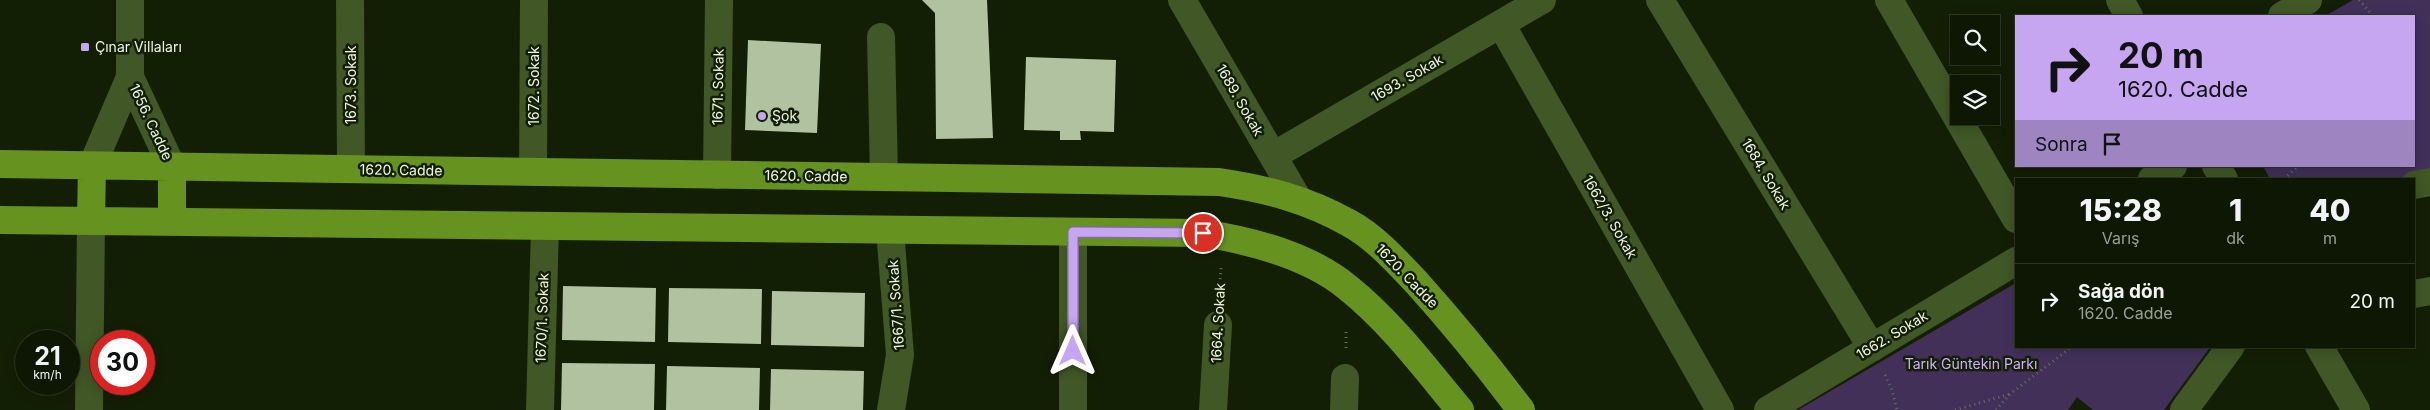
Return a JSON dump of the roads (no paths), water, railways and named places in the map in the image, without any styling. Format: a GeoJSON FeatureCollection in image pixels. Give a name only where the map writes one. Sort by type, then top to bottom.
{"type":"FeatureCollection","features":[{"type":"Feature","properties":{"kind":"main road","name":"1620. Cadde"},"geometry":{"type":"LineString","coordinates":[[0,164],[1218,182],[1274,191],[1298,199],[1350,223],[1391,255],[1433,302],[1520,410]]}},
{"type":"Feature","properties":{"kind":"main road"},"geometry":{"type":"LineString","coordinates":[[91,221],[92,166]]}},
{"type":"Feature","properties":{"kind":"main road"},"geometry":{"type":"LineString","coordinates":[[172,167],[172,222]]}},
{"type":"Feature","properties":{"kind":"main road"},"geometry":{"type":"LineString","coordinates":[[0,220],[1203,233],[1264,246],[1306,262],[1347,286],[1401,339],[1460,410]]}},
{"type":"Feature","properties":{"kind":"street","name":"1656. Cadde"},"geometry":{"type":"LineString","coordinates":[[92,166],[130,77],[130,0]]}},
{"type":"Feature","properties":{"kind":"street","name":"1673. Sokak"},"geometry":{"type":"LineString","coordinates":[[350,0],[351,169]]}},
{"type":"Feature","properties":{"kind":"street","name":"1672. Sokak"},"geometry":{"type":"LineString","coordinates":[[533,172],[534,0]]}},
{"type":"Feature","properties":{"kind":"street","name":"1671. Sokak"},"geometry":{"type":"LineString","coordinates":[[717,175],[719,0]]}},
{"type":"Feature","properties":{"kind":"street","name":"1689. Sokak"},"geometry":{"type":"LineString","coordinates":[[1182,0],[1298,199]]}},
{"type":"Feature","properties":{"kind":"street","name":"1693. Sokak"},"geometry":{"type":"LineString","coordinates":[[1273,156],[1542,0]]}},
{"type":"Feature","properties":{"kind":"street","name":"1684. Sokak"},"geometry":{"type":"LineString","coordinates":[[1660,0],[1872,348]]}},
{"type":"Feature","properties":{"kind":"street"},"geometry":{"type":"LineString","coordinates":[[1889,0],[2015,217]]}},
{"type":"Feature","properties":{"kind":"street"},"geometry":{"type":"LineString","coordinates":[[2120,0],[2128,15]]}},
{"type":"Feature","properties":{"kind":"street"},"geometry":{"type":"LineString","coordinates":[[2284,15],[2308,0]]}},
{"type":"Feature","properties":{"kind":"street","name":"1662/3. Sokak"},"geometry":{"type":"LineString","coordinates":[[1501,24],[1720,410]]}},
{"type":"Feature","properties":{"kind":"street"},"geometry":{"type":"LineString","coordinates":[[881,37],[884,177]]}},
{"type":"Feature","properties":{"kind":"street","name":"1656. Cadde"},"geometry":{"type":"LineString","coordinates":[[130,77],[172,167]]}},
{"type":"Feature","properties":{"kind":"street"},"geometry":{"type":"LineString","coordinates":[[2154,178],[2171,167]]}},
{"type":"Feature","properties":{"kind":"street"},"geometry":{"type":"LineString","coordinates":[[2217,167],[2223,178]]}},
{"type":"Feature","properties":{"kind":"street"},"geometry":{"type":"LineString","coordinates":[[2415,185],[2430,182]]}},
{"type":"Feature","properties":{"kind":"street"},"geometry":{"type":"LineString","coordinates":[[89,410],[91,221]]}},
{"type":"Feature","properties":{"kind":"street","name":"1670/1. Sokak"},"geometry":{"type":"LineString","coordinates":[[540,410],[545,226]]}},
{"type":"Feature","properties":{"kind":"street","name":"1667/1. Sokak"},"geometry":{"type":"LineString","coordinates":[[890,230],[900,354],[891,410]]}},
{"type":"Feature","properties":{"kind":"street"},"geometry":{"type":"LineString","coordinates":[[1073,232],[1073,410]]}},
{"type":"Feature","properties":{"kind":"street","name":"1662. Sokak"},"geometry":{"type":"LineString","coordinates":[[1768,410],[2015,262]]}},
{"type":"Feature","properties":{"kind":"street"},"geometry":{"type":"LineString","coordinates":[[2415,294],[2430,291]]}},
{"type":"Feature","properties":{"kind":"street","name":"1664. Sokak"},"geometry":{"type":"LineString","coordinates":[[1213,410],[1218,325]]}},
{"type":"Feature","properties":{"kind":"street"},"geometry":{"type":"LineString","coordinates":[[2184,410],[2230,348]]}},
{"type":"Feature","properties":{"kind":"street"},"geometry":{"type":"LineString","coordinates":[[2320,348],[2356,410]]}},
{"type":"Feature","properties":{"kind":"street"},"geometry":{"type":"LineString","coordinates":[[1344,410],[1345,378]]}},
{"type":"Feature","properties":{"kind":"place","name":"Çınar Villaları"},"geometry":{"type":"Point","coordinates":[85,47]}},
{"type":"Feature","properties":{"kind":"place","name":"Şok"},"geometry":{"type":"Point","coordinates":[762,116]}},
{"type":"Feature","properties":{"kind":"park label","name":"Tarık Güntekin Parkı"},"geometry":{"type":"Point","coordinates":[1971,364]}}]}
